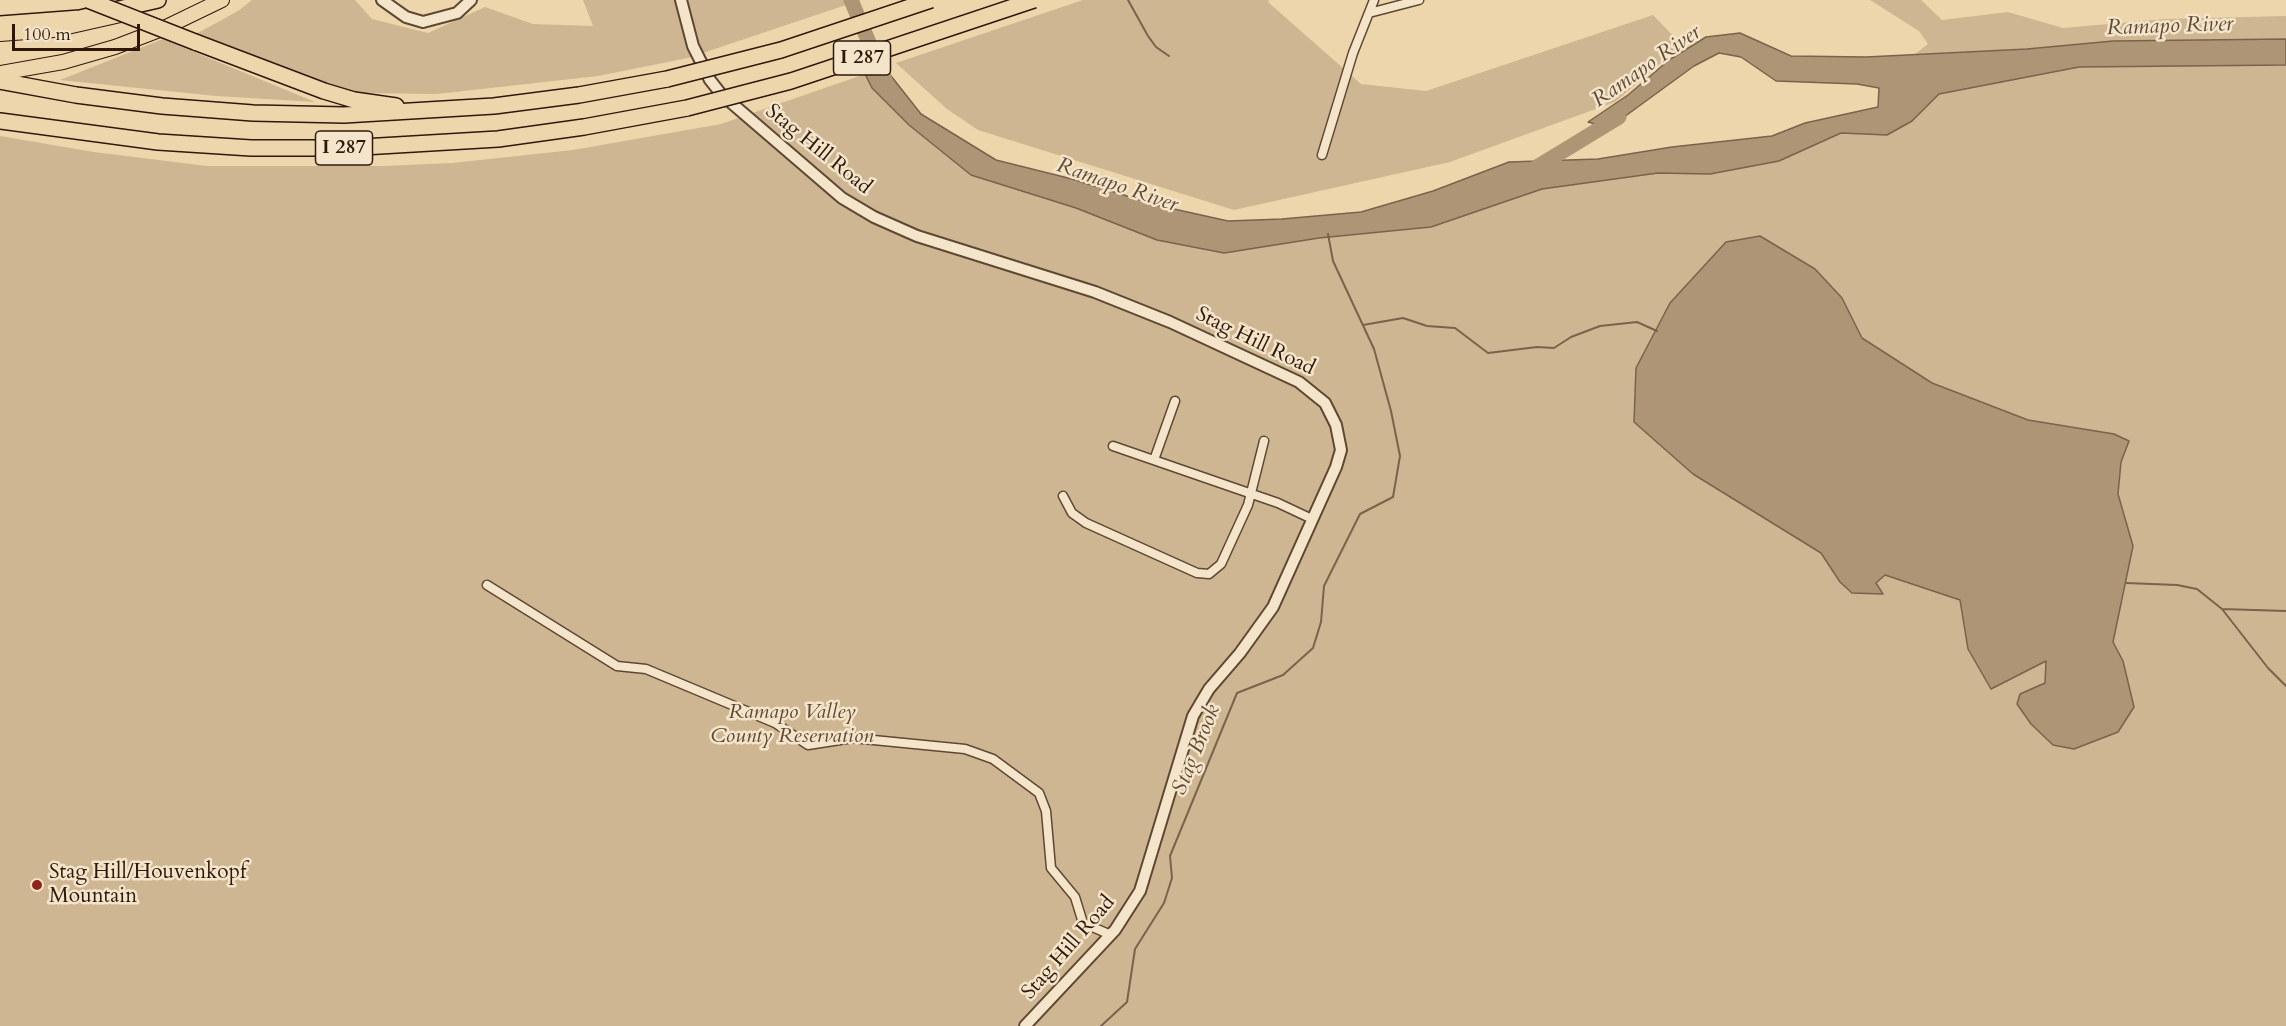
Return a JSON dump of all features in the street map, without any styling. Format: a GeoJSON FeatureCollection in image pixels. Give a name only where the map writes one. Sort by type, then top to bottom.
{"type":"FeatureCollection","features":[{"type":"Feature","properties":{"kind":"highway"},"geometry":{"type":"LineString","coordinates":[[88,0],[324,92],[368,103],[417,106],[519,103]]}},
{"type":"Feature","properties":{"kind":"highway"},"geometry":{"type":"LineString","coordinates":[[0,24],[80,18],[158,0]]}},
{"type":"Feature","properties":{"kind":"highway"},"geometry":{"type":"LineString","coordinates":[[0,34],[81,26],[122,15],[163,0]]}},
{"type":"Feature","properties":{"kind":"highway"},"geometry":{"type":"LineString","coordinates":[[0,73],[63,62],[115,47],[162,29],[222,0]]}},
{"type":"Feature","properties":{"kind":"highway","name":"I 287"},"geometry":{"type":"LineString","coordinates":[[0,81],[76,95],[191,109],[302,115],[408,113],[519,103],[667,79],[781,50],[931,0]]}},
{"type":"Feature","properties":{"kind":"highway","name":"I 287"},"geometry":{"type":"LineString","coordinates":[[0,121],[178,144],[251,148],[356,148],[514,137],[687,108],[791,81],[1034,0]]}},
{"type":"Feature","properties":{"kind":"street"},"geometry":{"type":"LineString","coordinates":[[382,0],[406,17],[423,22],[457,13],[471,0]]}},
{"type":"Feature","properties":{"kind":"street","name":"Stag Hill Road"},"geometry":{"type":"LineString","coordinates":[[681,0],[687,30],[699,62],[721,94],[842,198],[874,218],[917,236],[1095,292],[1170,322],[1299,382],[1317,394],[1336,425],[1341,450],[1336,467],[1273,607],[1240,653],[1209,689],[1193,716],[1147,875],[1129,911],[1111,935],[1025,1026]]}},
{"type":"Feature","properties":{"kind":"street"},"geometry":{"type":"LineString","coordinates":[[1322,155],[1374,0]]}},
{"type":"Feature","properties":{"kind":"street"},"geometry":{"type":"LineString","coordinates":[[1369,13],[1419,0]]}},
{"type":"Feature","properties":{"kind":"street"},"geometry":{"type":"LineString","coordinates":[[1154,460],[1175,401]]}},
{"type":"Feature","properties":{"kind":"street"},"geometry":{"type":"LineString","coordinates":[[1063,496],[1072,513],[1086,523],[1205,575],[1213,573],[1221,564],[1251,494],[1264,441]]}},
{"type":"Feature","properties":{"kind":"street"},"geometry":{"type":"LineString","coordinates":[[1113,446],[1251,494],[1312,519]]}},
{"type":"Feature","properties":{"kind":"street"},"geometry":{"type":"LineString","coordinates":[[488,585],[617,666],[646,669],[775,723],[808,746],[853,738],[965,749],[993,759],[1039,793],[1046,811],[1051,868],[1075,897],[1083,923],[1111,935]]}},
{"type":"Feature","properties":{"kind":"green space"},"geometry":{"type":"Polygon","coordinates":[[[252,0],[355,0],[372,19],[428,33],[485,7],[533,24],[593,26],[583,0],[861,0],[688,58],[598,76],[437,94],[361,93],[317,83],[196,34],[238,11],[252,0]]]}},
{"type":"Feature","properties":{"kind":"green space"},"geometry":{"type":"Polygon","coordinates":[[[1083,0],[1269,0],[1268,2],[1361,84],[1426,91],[1653,15],[1682,45],[1615,102],[1450,162],[1234,210],[978,130],[947,109],[896,63],[1083,0]]]}},
{"type":"Feature","properties":{"kind":"green space"},"geometry":{"type":"Polygon","coordinates":[[[1870,0],[1921,0],[1942,20],[2008,12],[2063,28],[2165,19],[2286,16],[2286,39],[2113,41],[2027,49],[1915,54],[1928,44],[1919,31],[1870,0]]]}},
{"type":"Feature","properties":{"kind":"green space"},"geometry":{"type":"Polygon","coordinates":[[[163,39],[315,102],[216,96],[60,80],[163,39]]]}},
{"type":"Feature","properties":{"kind":"green space","name":"Ramapo Valley County Reservation"},"geometry":{"type":"Polygon","coordinates":[[[2286,65],[2286,1026],[0,1026],[0,136],[94,152],[207,166],[384,166],[452,163],[573,150],[721,124],[865,74],[872,88],[1076,208],[1157,240],[1224,253],[1319,238],[1431,227],[1542,189],[1658,173],[1710,174],[1779,161],[1841,133],[1887,135],[1912,121],[1939,94],[2079,67],[2286,65]],[[1742,240],[1726,242],[1636,368],[1634,422],[1661,444],[1821,553],[1840,582],[1883,593],[1876,582],[1885,575],[1961,600],[1968,649],[1991,689],[2046,661],[2045,683],[2020,694],[2074,749],[2118,732],[2134,707],[2123,661],[2113,642],[2133,546],[2118,494],[2121,462],[2129,441],[2114,434],[2028,420],[1932,383],[1862,338],[1842,298],[1742,240]]]}},
{"type":"Feature","properties":{"kind":"shaded area"},"geometry":{"type":"Polygon","coordinates":[[[1740,33],[1791,56],[1866,57],[2027,49],[2113,41],[2286,39],[2286,65],[2079,67],[1939,94],[1912,121],[1887,135],[1841,133],[1779,161],[1710,174],[1658,173],[1542,189],[1431,227],[1319,238],[1224,253],[1157,240],[1076,208],[971,175],[909,125],[872,88],[865,74],[884,67],[921,114],[996,160],[1072,179],[1156,205],[1228,221],[1282,219],[1361,212],[1433,191],[1509,162],[1598,159],[1672,147],[1772,136],[1805,123],[1878,107],[1879,88],[1857,84],[1776,81],[1741,57],[1719,53],[1694,66],[1609,128],[1588,122],[1628,95],[1669,60],[1706,37],[1740,33]]]}},
{"type":"Feature","properties":{"kind":"shaded area"},"geometry":{"type":"Polygon","coordinates":[[[1760,236],[1815,269],[1842,298],[1862,338],[1932,383],[2028,420],[2114,434],[2129,441],[2121,462],[2118,494],[2133,546],[2113,642],[2123,661],[2134,707],[2118,732],[2074,749],[2053,745],[2031,724],[2017,704],[2020,694],[2045,683],[2046,661],[1991,689],[1968,649],[1960,600],[1885,575],[1876,583],[1883,594],[1852,593],[1840,582],[1821,553],[1693,474],[1634,422],[1636,368],[1670,303],[1726,242],[1760,236]]]}},
{"type":"Feature","properties":{"kind":"waterway","name":"Ramapo River"},"geometry":{"type":"LineString","coordinates":[[851,0],[887,85]]}},
{"type":"Feature","properties":{"kind":"waterway"},"geometry":{"type":"LineString","coordinates":[[1128,0],[1156,47],[1169,56]]}},
{"type":"Feature","properties":{"kind":"waterway","name":"Ramapo River"},"geometry":{"type":"LineString","coordinates":[[1532,170],[1619,117]]}},
{"type":"Feature","properties":{"kind":"waterway","name":"Stag Brook"},"geometry":{"type":"LineString","coordinates":[[1101,1026],[1127,1002],[1135,949],[1164,903],[1172,878],[1170,856],[1237,693],[1283,675],[1313,648],[1321,622],[1324,586],[1360,514],[1393,497],[1400,456],[1391,411],[1374,349],[1333,261],[1328,234]]}},
{"type":"Feature","properties":{"kind":"waterway"},"geometry":{"type":"LineString","coordinates":[[1363,325],[1403,318],[1427,326],[1455,328],[1488,353],[1537,347],[1554,348],[1571,337],[1600,326],[1637,322],[1657,331]]}},
{"type":"Feature","properties":{"kind":"waterway"},"geometry":{"type":"LineString","coordinates":[[2126,583],[2177,585],[2197,589],[2222,609],[2268,668],[2286,686]]}},
{"type":"Feature","properties":{"kind":"waterway"},"geometry":{"type":"LineString","coordinates":[[2222,609],[2286,611]]}},
{"type":"Feature","properties":{"kind":"place","name":"Stag Hill/Houvenkopf Mountain"},"geometry":{"type":"Point","coordinates":[37,885]}}]}
